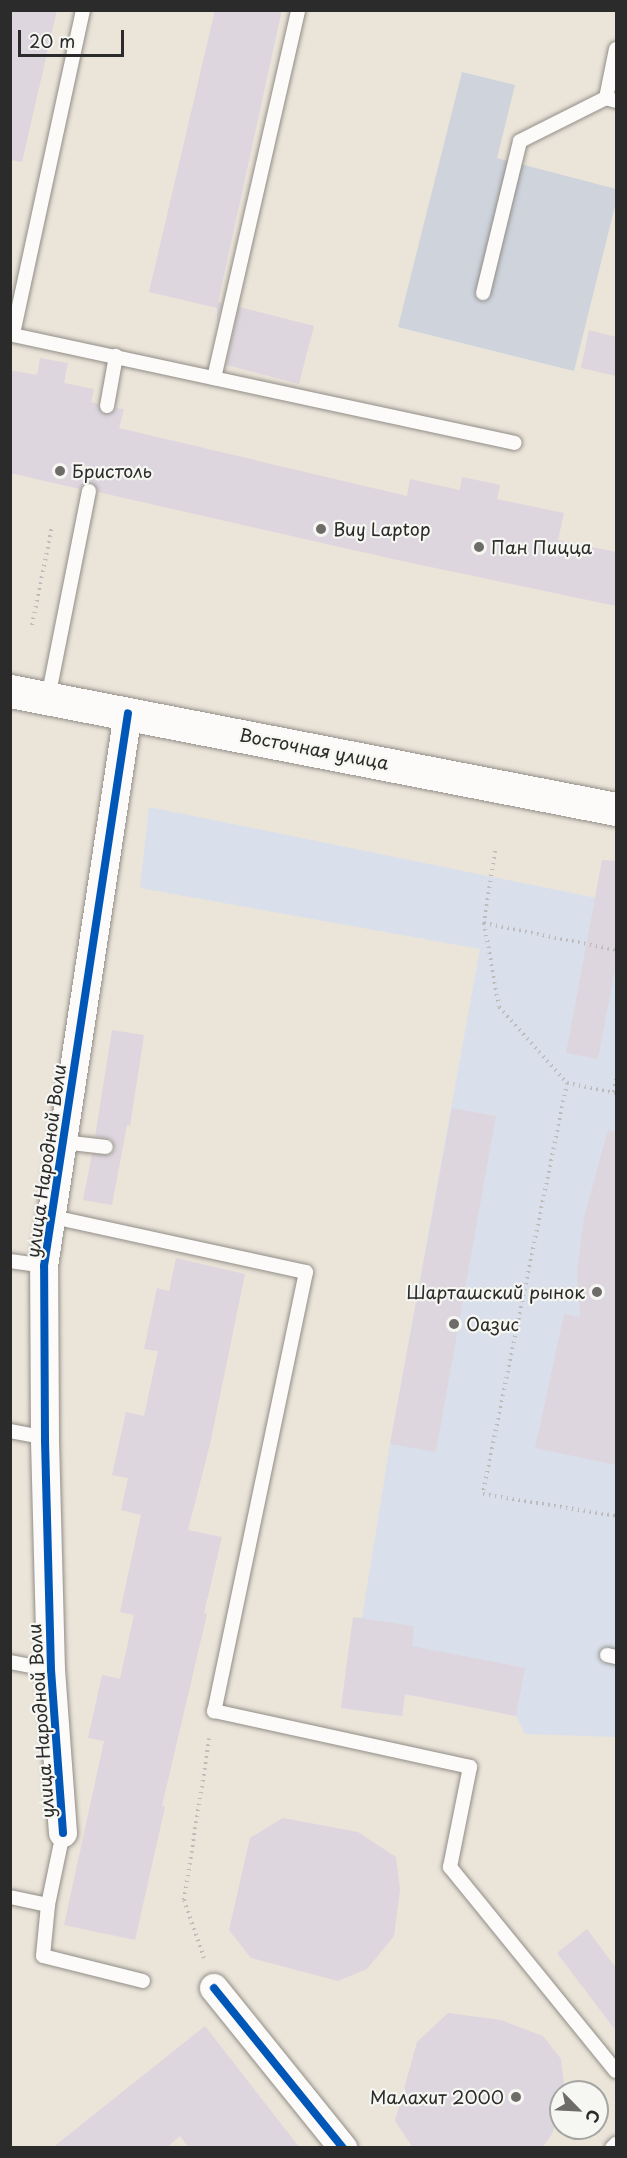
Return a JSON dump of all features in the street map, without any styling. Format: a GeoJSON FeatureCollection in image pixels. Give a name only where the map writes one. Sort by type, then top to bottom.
{"type":"FeatureCollection","features":[{"type":"Feature","properties":{"kind":"main road","name":"Восточная улица"},"geometry":{"type":"LineString","coordinates":[[10,691],[616,809]]}},
{"type":"Feature","properties":{"kind":"street","name":"улица Народной Воли"},"geometry":{"type":"LineString","coordinates":[[63,1833],[51,1670],[45,1438],[45,1266],[128,713]]}},
{"type":"Feature","properties":{"kind":"street"},"geometry":{"type":"LineString","coordinates":[[214,1988],[343,2148]]}},
{"type":"Feature","properties":{"kind":"lane"},"geometry":{"type":"LineString","coordinates":[[83,10],[12,334],[515,443]]}},
{"type":"Feature","properties":{"kind":"lane"},"geometry":{"type":"LineString","coordinates":[[214,378],[298,10]]}},
{"type":"Feature","properties":{"kind":"lane"},"geometry":{"type":"LineString","coordinates":[[483,293],[520,141],[611,100],[616,49]]}},
{"type":"Feature","properties":{"kind":"lane"},"geometry":{"type":"LineString","coordinates":[[107,406],[116,356]]}},
{"type":"Feature","properties":{"kind":"lane"},"geometry":{"type":"LineString","coordinates":[[48,699],[89,490]]}},
{"type":"Feature","properties":{"kind":"lane"},"geometry":{"type":"LineString","coordinates":[[63,1142],[106,1147]]}},
{"type":"Feature","properties":{"kind":"lane"},"geometry":{"type":"LineString","coordinates":[[52,1217],[306,1272],[214,1711],[470,1767],[450,1867],[616,2071]]}},
{"type":"Feature","properties":{"kind":"lane"},"geometry":{"type":"LineString","coordinates":[[10,1262],[45,1266]]}},
{"type":"Feature","properties":{"kind":"lane"},"geometry":{"type":"LineString","coordinates":[[10,1431],[45,1438]]}},
{"type":"Feature","properties":{"kind":"lane"},"geometry":{"type":"LineString","coordinates":[[10,1662],[51,1670]]}},
{"type":"Feature","properties":{"kind":"lane"},"geometry":{"type":"LineString","coordinates":[[63,1833],[48,1905],[43,1956],[143,1981]]}},
{"type":"Feature","properties":{"kind":"lane"},"geometry":{"type":"LineString","coordinates":[[10,1897],[48,1905]]}},
{"type":"Feature","properties":{"kind":"lane"},"geometry":{"type":"LineString","coordinates":[[612,2148],[616,2144]]}},
{"type":"Feature","properties":{"kind":"path"},"geometry":{"type":"LineString","coordinates":[[32,625],[52,527]]}},
{"type":"Feature","properties":{"kind":"path"},"geometry":{"type":"LineString","coordinates":[[495,851],[484,923],[499,1007],[567,1083],[615,1093],[616,1079]]}},
{"type":"Feature","properties":{"kind":"path"},"geometry":{"type":"LineString","coordinates":[[484,923],[616,950]]}},
{"type":"Feature","properties":{"kind":"path"},"geometry":{"type":"LineString","coordinates":[[567,1083],[483,1494],[616,1516]]}},
{"type":"Feature","properties":{"kind":"path"},"geometry":{"type":"LineString","coordinates":[[214,1711],[184,1900],[214,1988]]}},
{"type":"Feature","properties":{"kind":"shaded area"},"geometry":{"type":"Polygon","coordinates":[[[462,72],[515,85],[497,158],[616,189],[616,202],[574,371],[398,327],[462,72]]]}},
{"type":"Feature","properties":{"kind":"shaded area","name":"Шарташский рынок"},"geometry":{"type":"Polygon","coordinates":[[[149,807],[616,902],[616,1737],[525,1734],[516,1716],[416,1696],[405,1695],[402,1716],[341,1708],[353,1618],[362,1618],[390,1444],[480,949],[140,888],[149,807]]]}},
{"type":"Feature","properties":{"kind":"building"},"geometry":{"type":"Polygon","coordinates":[[[10,10],[57,10],[22,162],[10,160],[10,10]]]}},
{"type":"Feature","properties":{"kind":"building"},"geometry":{"type":"Polygon","coordinates":[[[215,10],[282,10],[218,302],[222,303],[217,325],[217,308],[149,292],[215,10]]]}},
{"type":"Feature","properties":{"kind":"building"},"geometry":{"type":"Polygon","coordinates":[[[239,307],[314,326],[299,384],[226,365],[239,307]]]}},
{"type":"Feature","properties":{"kind":"building"},"geometry":{"type":"Polygon","coordinates":[[[589,330],[616,337],[616,376],[581,368],[589,330]]]}},
{"type":"Feature","properties":{"kind":"building"},"geometry":{"type":"Polygon","coordinates":[[[40,358],[68,363],[64,383],[94,389],[91,402],[98,404],[102,413],[111,414],[116,408],[124,409],[119,428],[407,496],[410,479],[460,490],[462,477],[500,485],[497,499],[564,513],[558,540],[616,552],[616,606],[393,559],[98,492],[91,482],[86,483],[80,489],[10,473],[10,370],[37,375],[40,358]]]}},
{"type":"Feature","properties":{"kind":"building"},"geometry":{"type":"Polygon","coordinates":[[[602,860],[616,861],[616,965],[598,1059],[566,1053],[602,860]]]}},
{"type":"Feature","properties":{"kind":"building"},"geometry":{"type":"Polygon","coordinates":[[[112,1030],[144,1035],[130,1126],[127,1125],[112,1205],[83,1200],[92,1154],[109,1155],[115,1149],[111,1139],[95,1137],[112,1030]]]}},
{"type":"Feature","properties":{"kind":"building"},"geometry":{"type":"Polygon","coordinates":[[[452,1108],[496,1116],[436,1452],[390,1444],[452,1108]]]}},
{"type":"Feature","properties":{"kind":"building","name":"Шарташский рынок"},"geometry":{"type":"Polygon","coordinates":[[[608,1130],[616,1131],[616,1465],[535,1448],[564,1314],[580,1317],[577,1270],[584,1217],[608,1130]]]}},
{"type":"Feature","properties":{"kind":"building"},"geometry":{"type":"Polygon","coordinates":[[[176,1258],[245,1274],[210,1444],[188,1530],[222,1537],[204,1613],[207,1614],[162,1806],[165,1807],[135,1940],[64,1925],[104,1741],[88,1738],[102,1675],[120,1679],[134,1615],[120,1612],[141,1515],[121,1510],[128,1478],[112,1475],[126,1412],[144,1416],[158,1351],[144,1349],[157,1288],[169,1291],[176,1258]]]}},
{"type":"Feature","properties":{"kind":"building"},"geometry":{"type":"Polygon","coordinates":[[[353,1617],[414,1626],[412,1646],[525,1668],[516,1716],[405,1694],[402,1716],[341,1708],[353,1617]]]}},
{"type":"Feature","properties":{"kind":"building"},"geometry":{"type":"Polygon","coordinates":[[[283,1818],[358,1832],[396,1857],[400,1890],[394,1936],[367,1969],[338,1981],[251,1958],[229,1930],[250,1838],[283,1818]]]}},
{"type":"Feature","properties":{"kind":"building"},"geometry":{"type":"Polygon","coordinates":[[[587,1929],[616,1968],[616,2031],[557,1953],[587,1929]]]}},
{"type":"Feature","properties":{"kind":"building"},"geometry":{"type":"Polygon","coordinates":[[[448,2013],[501,2020],[543,2036],[561,2059],[564,2080],[549,2080],[549,2138],[542,2148],[413,2148],[395,2121],[417,2042],[448,2013]]]}},
{"type":"Feature","properties":{"kind":"building"},"geometry":{"type":"Polygon","coordinates":[[[205,2026],[300,2148],[189,2148],[180,2136],[166,2148],[52,2148],[205,2026]]]}},
{"type":"Feature","properties":{"kind":"cycle path"},"geometry":{"type":"LineString","coordinates":[[63,1833],[51,1670],[45,1438],[44,1266],[128,713]]}},
{"type":"Feature","properties":{"kind":"cycle path"},"geometry":{"type":"LineString","coordinates":[[214,1988],[343,2148]]}},
{"type":"Feature","properties":{"kind":"place","name":"Бристоль"},"geometry":{"type":"Point","coordinates":[60,471]}},
{"type":"Feature","properties":{"kind":"place","name":"Buy Laptop"},"geometry":{"type":"Point","coordinates":[321,529]}},
{"type":"Feature","properties":{"kind":"place","name":"Пан Пицца"},"geometry":{"type":"Point","coordinates":[479,547]}},
{"type":"Feature","properties":{"kind":"place","name":"Шарташский рынок"},"geometry":{"type":"Point","coordinates":[597,1292]}},
{"type":"Feature","properties":{"kind":"place","name":"Оазис"},"geometry":{"type":"Point","coordinates":[454,1324]}},
{"type":"Feature","properties":{"kind":"place","name":"Малахит 2000"},"geometry":{"type":"Point","coordinates":[516,2097]}}]}
